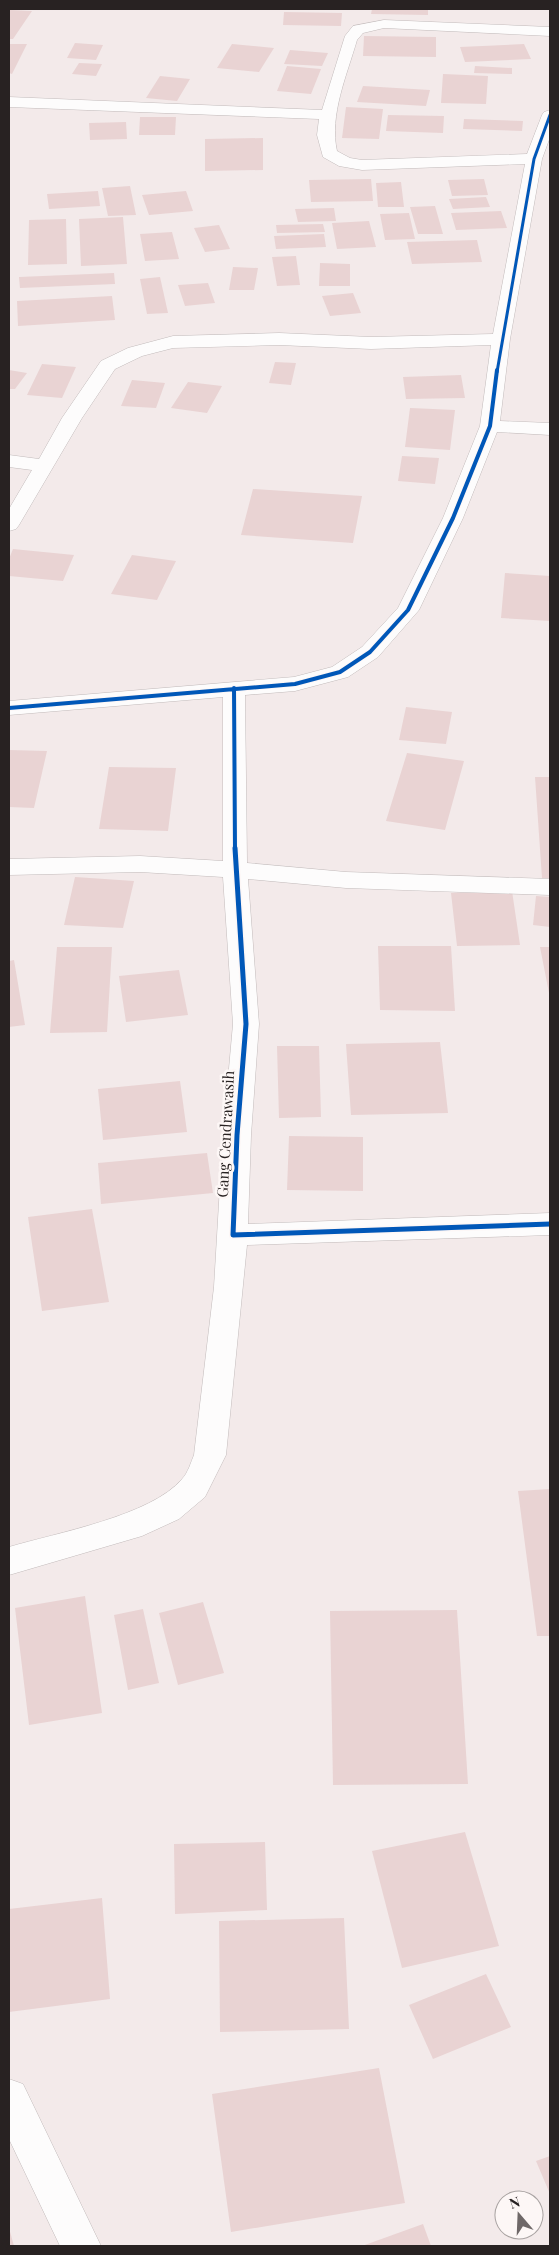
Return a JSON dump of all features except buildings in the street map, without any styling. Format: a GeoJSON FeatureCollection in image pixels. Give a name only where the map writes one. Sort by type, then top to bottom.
{"type":"FeatureCollection","features":[{"type":"Feature","properties":{"kind":"street"},"geometry":{"type":"LineString","coordinates":[[541,147],[362,165],[345,162],[329,154],[324,135],[350,39],[358,29],[384,24],[550,31]]}},
{"type":"Feature","properties":{"kind":"street"},"geometry":{"type":"LineString","coordinates":[[9,102],[328,115]]}},
{"type":"Feature","properties":{"kind":"street"},"geometry":{"type":"LineString","coordinates":[[9,708],[304,682],[340,672],[370,652],[408,610],[453,518],[490,426],[501,339],[541,147],[550,115]]}},
{"type":"Feature","properties":{"kind":"street"},"geometry":{"type":"LineString","coordinates":[[9,525],[72,418],[108,364],[135,352],[173,342],[279,339],[371,343],[501,339]]}},
{"type":"Feature","properties":{"kind":"street"},"geometry":{"type":"LineString","coordinates":[[490,426],[550,429]]}},
{"type":"Feature","properties":{"kind":"street"},"geometry":{"type":"LineString","coordinates":[[9,461],[45,466]]}},
{"type":"Feature","properties":{"kind":"street","name":"Gang Cendrawasih"},"geometry":{"type":"LineString","coordinates":[[9,1561],[131,1526],[168,1509],[194,1488],[210,1455],[233,1235],[237,1135],[246,1024],[235,870],[234,688]]}},
{"type":"Feature","properties":{"kind":"street"},"geometry":{"type":"LineString","coordinates":[[9,867],[140,864],[346,880],[550,887]]}},
{"type":"Feature","properties":{"kind":"street"},"geometry":{"type":"LineString","coordinates":[[233,1235],[550,1224]]}},
{"type":"Feature","properties":{"kind":"street"},"geometry":{"type":"LineString","coordinates":[[9,2098],[81,2246]]}},
{"type":"Feature","properties":{"kind":"cycle path"},"geometry":{"type":"LineString","coordinates":[[9,708],[295,684],[340,672],[370,652],[408,610],[453,518],[490,426],[501,339],[534,159],[550,115]]}},
{"type":"Feature","properties":{"kind":"cycle path"},"geometry":{"type":"LineString","coordinates":[[234,688],[235,870],[246,1024],[237,1135],[233,1235],[550,1224]]}}]}
